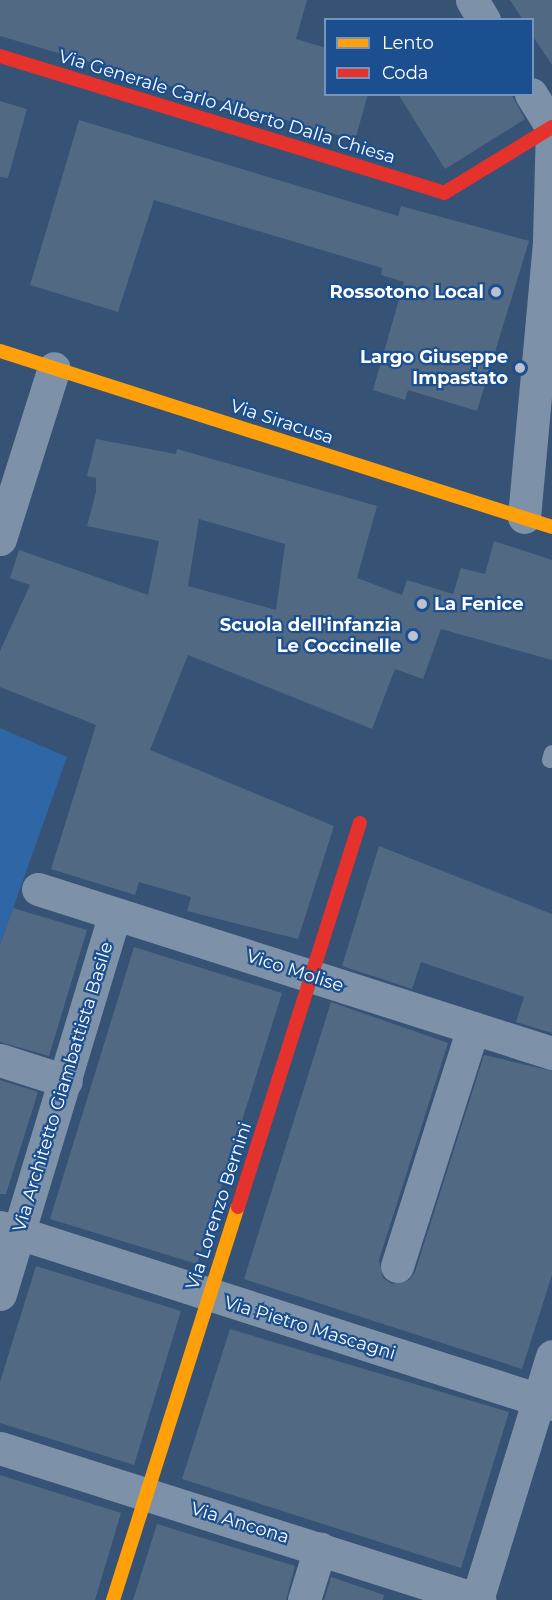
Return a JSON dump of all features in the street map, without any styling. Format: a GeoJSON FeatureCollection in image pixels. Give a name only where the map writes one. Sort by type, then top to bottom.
{"type":"FeatureCollection","features":[{"type":"Feature","properties":{"kind":"street"},"geometry":{"type":"LineString","coordinates":[[472,0],[483,18]]}},
{"type":"Feature","properties":{"kind":"street","name":"Via Generale Carlo Alberto Dalla Chiesa"},"geometry":{"type":"LineString","coordinates":[[0,56],[444,193],[552,127]]}},
{"type":"Feature","properties":{"kind":"street"},"geometry":{"type":"LineString","coordinates":[[532,96],[552,127],[538,522]]}},
{"type":"Feature","properties":{"kind":"street"},"geometry":{"type":"LineString","coordinates":[[549,240],[552,281]]}},
{"type":"Feature","properties":{"kind":"street","name":"Via Siracusa"},"geometry":{"type":"LineString","coordinates":[[0,351],[538,522]]}},
{"type":"Feature","properties":{"kind":"street"},"geometry":{"type":"LineString","coordinates":[[0,539],[54,368]]}},
{"type":"Feature","properties":{"kind":"street","name":"Via Lorenzo Bernini"},"geometry":{"type":"LineString","coordinates":[[113,1600],[360,823]]}},
{"type":"Feature","properties":{"kind":"street","name":"Vico Molise"},"geometry":{"type":"LineString","coordinates":[[38,889],[552,1053]]}},
{"type":"Feature","properties":{"kind":"street","name":"Via Architetto Giambattista Basile"},"geometry":{"type":"LineString","coordinates":[[0,1294],[10,1230],[66,1081],[115,914]]}},
{"type":"Feature","properties":{"kind":"street"},"geometry":{"type":"LineString","coordinates":[[397,1266],[473,1028]]}},
{"type":"Feature","properties":{"kind":"street"},"geometry":{"type":"LineString","coordinates":[[0,1060],[66,1081]]}},
{"type":"Feature","properties":{"kind":"street","name":"Via Pietro Mascagni"},"geometry":{"type":"LineString","coordinates":[[10,1230],[209,1297],[545,1402]]}},
{"type":"Feature","properties":{"kind":"street"},"geometry":{"type":"LineString","coordinates":[[478,1600],[545,1402],[552,1356]]}},
{"type":"Feature","properties":{"kind":"street","name":"Via Ancona"},"geometry":{"type":"LineString","coordinates":[[0,1448],[478,1600]]}},
{"type":"Feature","properties":{"kind":"street"},"geometry":{"type":"LineString","coordinates":[[304,1600],[320,1548]]}},
{"type":"Feature","properties":{"kind":"shaded area"},"geometry":{"type":"Polygon","coordinates":[[[0,728],[67,757],[0,945],[0,728]]]}},
{"type":"Feature","properties":{"kind":"building"},"geometry":{"type":"Polygon","coordinates":[[[0,0],[307,0],[296,39],[324,47],[324,96],[367,96],[355,140],[0,36],[0,0]]]}},
{"type":"Feature","properties":{"kind":"building"},"geometry":{"type":"Polygon","coordinates":[[[510,0],[552,0],[552,65],[534,38],[534,18],[522,18],[510,0]]]}},
{"type":"Feature","properties":{"kind":"building"},"geometry":{"type":"Polygon","coordinates":[[[399,96],[512,96],[525,119],[445,169],[399,96]]]}},
{"type":"Feature","properties":{"kind":"building"},"geometry":{"type":"Polygon","coordinates":[[[0,101],[27,109],[8,178],[0,177],[0,101]]]}},
{"type":"Feature","properties":{"kind":"building"},"geometry":{"type":"Polygon","coordinates":[[[79,120],[398,216],[401,206],[529,241],[477,411],[408,390],[405,400],[373,390],[404,282],[381,275],[382,268],[154,200],[118,312],[30,285],[79,120]]]}},
{"type":"Feature","properties":{"kind":"building"},"geometry":{"type":"Polygon","coordinates":[[[96,439],[176,454],[177,449],[377,506],[357,578],[402,595],[407,580],[453,594],[461,568],[485,574],[494,541],[552,560],[552,660],[441,629],[423,679],[395,669],[372,729],[188,655],[150,750],[334,826],[298,939],[187,911],[191,897],[139,882],[135,895],[51,869],[96,725],[0,687],[0,651],[30,585],[10,578],[19,550],[148,595],[159,541],[87,526],[96,492],[96,478],[87,476],[96,439]],[[199,519],[188,586],[276,610],[285,544],[199,519]]]}},
{"type":"Feature","properties":{"kind":"building"},"geometry":{"type":"Polygon","coordinates":[[[379,846],[552,914],[552,1033],[516,1022],[524,997],[421,962],[412,989],[342,966],[379,846]]]}},
{"type":"Feature","properties":{"kind":"building"},"geometry":{"type":"Polygon","coordinates":[[[13,908],[87,930],[49,1056],[0,1042],[0,945],[13,908]]]}},
{"type":"Feature","properties":{"kind":"building"},"geometry":{"type":"Polygon","coordinates":[[[134,947],[282,993],[197,1264],[50,1219],[134,947]]]}},
{"type":"Feature","properties":{"kind":"building"},"geometry":{"type":"Polygon","coordinates":[[[331,1002],[448,1043],[379,1260],[383,1278],[392,1284],[409,1280],[415,1272],[484,1055],[552,1071],[552,1275],[522,1369],[244,1279],[331,1002]]]}},
{"type":"Feature","properties":{"kind":"building"},"geometry":{"type":"Polygon","coordinates":[[[0,1080],[38,1092],[6,1194],[0,1194],[0,1080]]]}},
{"type":"Feature","properties":{"kind":"building"},"geometry":{"type":"Polygon","coordinates":[[[36,1266],[181,1311],[134,1465],[0,1423],[0,1382],[36,1266]]]}},
{"type":"Feature","properties":{"kind":"building"},"geometry":{"type":"Polygon","coordinates":[[[230,1329],[509,1412],[461,1568],[182,1479],[230,1329]]]}},
{"type":"Feature","properties":{"kind":"building"},"geometry":{"type":"Polygon","coordinates":[[[0,1475],[121,1513],[95,1600],[0,1600],[0,1475]]]}},
{"type":"Feature","properties":{"kind":"building"},"geometry":{"type":"Polygon","coordinates":[[[157,1524],[295,1566],[286,1600],[133,1600],[157,1524]]]}},
{"type":"Feature","properties":{"kind":"building"},"geometry":{"type":"Polygon","coordinates":[[[331,1577],[384,1595],[383,1600],[324,1600],[331,1577]]]}},
{"type":"Feature","properties":{"kind":"traffic: slow"},"geometry":{"type":"LineString","coordinates":[[0,351],[552,527]]}},
{"type":"Feature","properties":{"kind":"traffic: slow"},"geometry":{"type":"LineString","coordinates":[[113,1600],[238,1207]]}},
{"type":"Feature","properties":{"kind":"traffic: jam"},"geometry":{"type":"LineString","coordinates":[[0,56],[444,193],[552,127]]}},
{"type":"Feature","properties":{"kind":"traffic: jam"},"geometry":{"type":"LineString","coordinates":[[238,1207],[360,823]]}},
{"type":"Feature","properties":{"kind":"place","name":"Rossotono Local"},"geometry":{"type":"Point","coordinates":[496,292]}},
{"type":"Feature","properties":{"kind":"place","name":"Largo Giuseppe Impastato"},"geometry":{"type":"Point","coordinates":[520,368]}},
{"type":"Feature","properties":{"kind":"place","name":"La Fenice"},"geometry":{"type":"Point","coordinates":[422,604]}},
{"type":"Feature","properties":{"kind":"place","name":"Scuola dell'infanzia Le Coccinelle"},"geometry":{"type":"Point","coordinates":[413,636]}}]}
